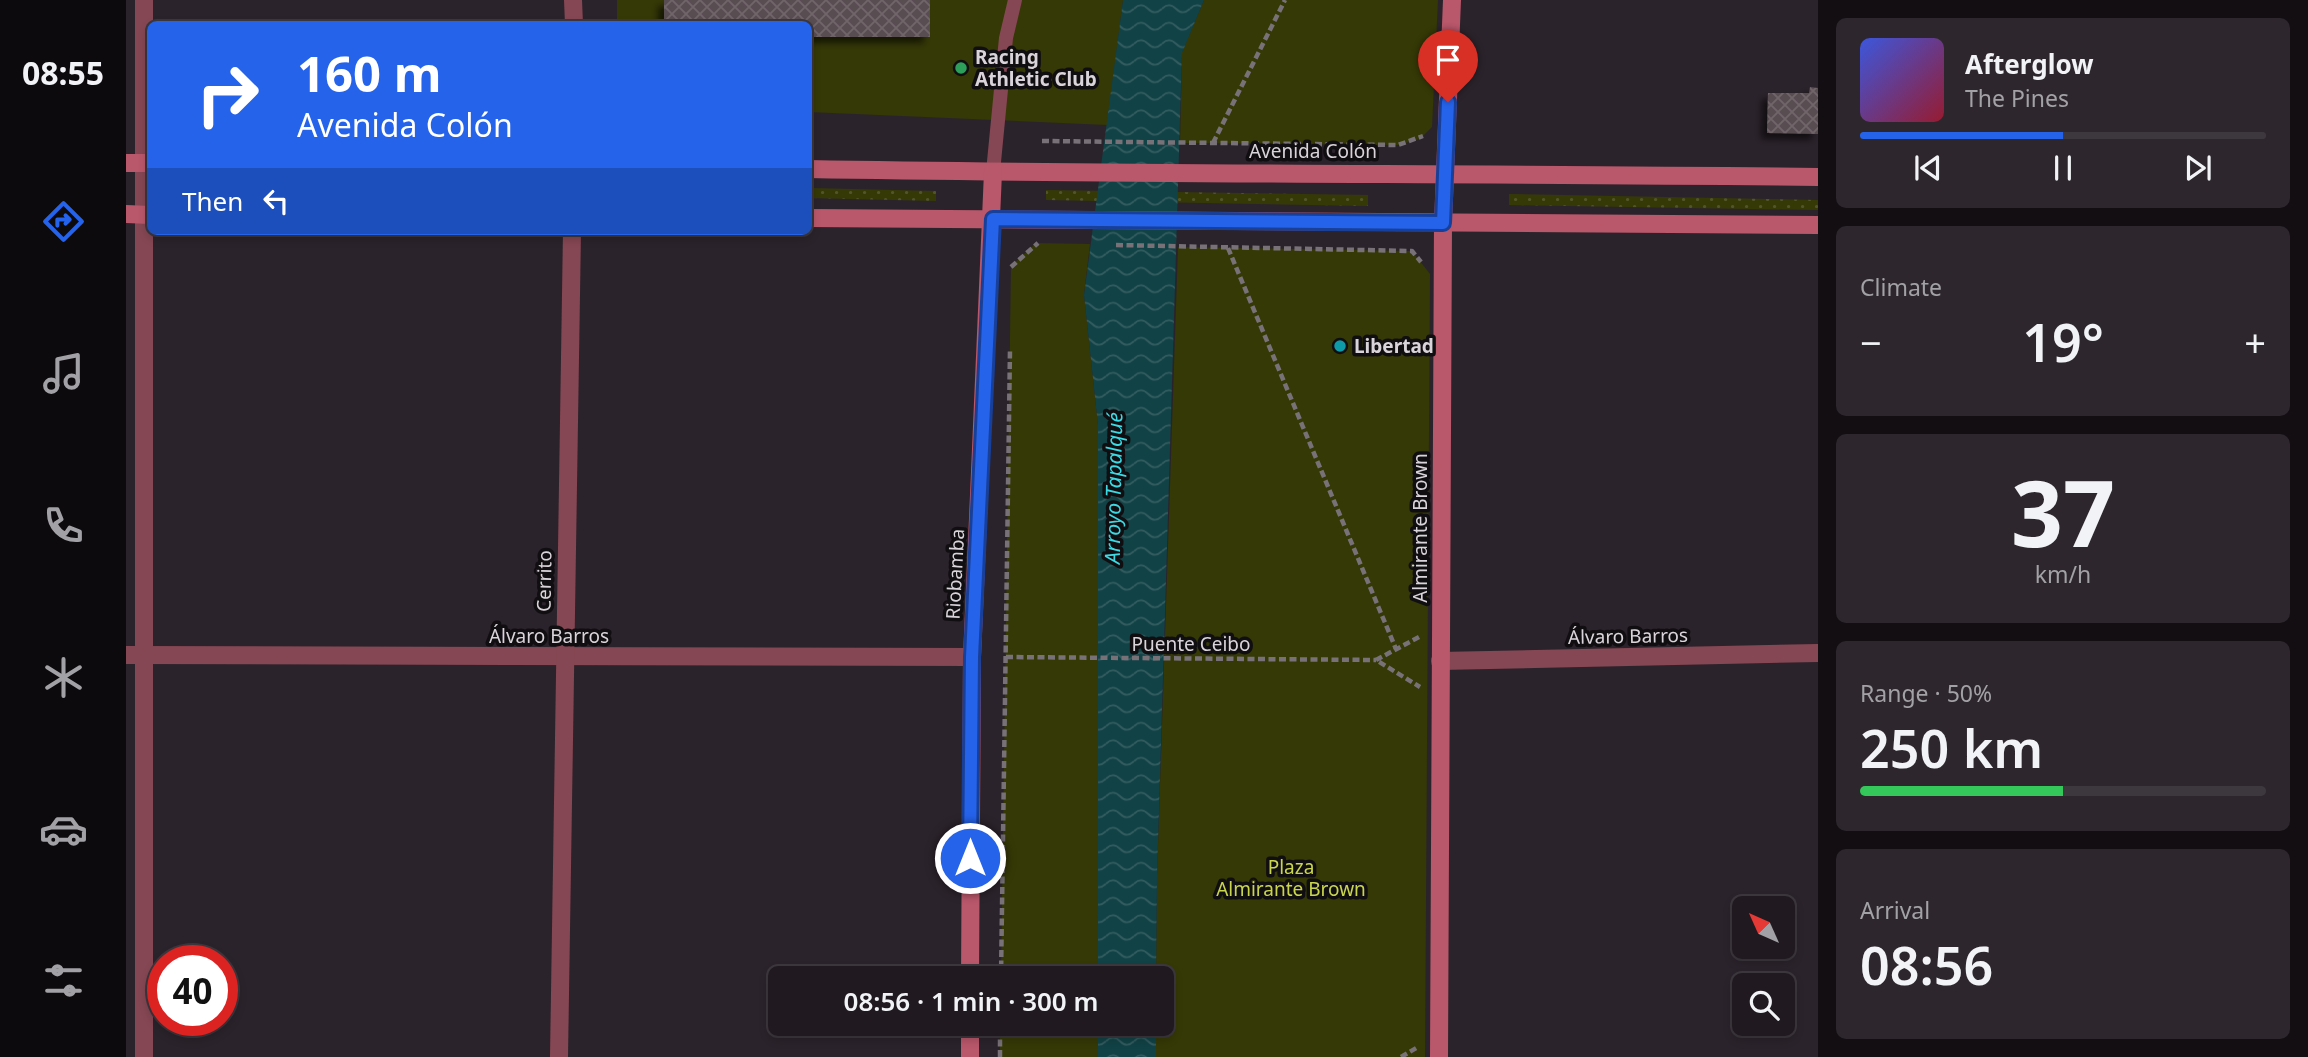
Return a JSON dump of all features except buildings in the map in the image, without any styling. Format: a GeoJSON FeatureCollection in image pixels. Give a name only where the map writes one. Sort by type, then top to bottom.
{"type":"FeatureCollection","features":[{"type":"Feature","properties":{"kind":"main road","name":"Almirante Brown"},"geometry":{"type":"LineString","coordinates":[[1439,1057],[1443,223],[1452,0]]}},
{"type":"Feature","properties":{"kind":"main road","name":"Avenida Colón"},"geometry":{"type":"LineString","coordinates":[[812,170],[1040,174],[1241,171],[1818,177]]}},
{"type":"Feature","properties":{"kind":"main road","name":"Riobamba"},"geometry":{"type":"LineString","coordinates":[[970,966],[972,657],[993,172]]}},
{"type":"Feature","properties":{"kind":"main road"},"geometry":{"type":"LineString","coordinates":[[126,214],[147,215]]}},
{"type":"Feature","properties":{"kind":"main road"},"geometry":{"type":"LineString","coordinates":[[812,218],[1818,225]]}},
{"type":"Feature","properties":{"kind":"main road"},"geometry":{"type":"LineString","coordinates":[[970,1036],[970,1057]]}},
{"type":"Feature","properties":{"kind":"street"},"geometry":{"type":"LineString","coordinates":[[144,0],[140,163],[147,215],[144,1057]]}},
{"type":"Feature","properties":{"kind":"street"},"geometry":{"type":"LineString","coordinates":[[573,0],[574,21]]}},
{"type":"Feature","properties":{"kind":"street","name":"Cerrito"},"geometry":{"type":"LineString","coordinates":[[559,1057],[572,235]]}},
{"type":"Feature","properties":{"kind":"street","name":"Álvaro Barros"},"geometry":{"type":"LineString","coordinates":[[1440,661],[1818,653]]}},
{"type":"Feature","properties":{"kind":"street","name":"Álvaro Barros"},"geometry":{"type":"LineString","coordinates":[[126,654],[972,657]]}},
{"type":"Feature","properties":{"kind":"lane"},"geometry":{"type":"LineString","coordinates":[[993,172],[1006,38],[1015,0]]}},
{"type":"Feature","properties":{"kind":"path"},"geometry":{"type":"LineString","coordinates":[[1213,143],[1284,0]]}},
{"type":"Feature","properties":{"kind":"path"},"geometry":{"type":"LineString","coordinates":[[1042,141],[1398,145],[1420,139],[1426,133]]}},
{"type":"Feature","properties":{"kind":"path"},"geometry":{"type":"LineString","coordinates":[[1012,272],[1011,266],[1036,243]]}},
{"type":"Feature","properties":{"kind":"path"},"geometry":{"type":"LineString","coordinates":[[1103,245],[1412,251],[1424,266]]}},
{"type":"Feature","properties":{"kind":"path"},"geometry":{"type":"LineString","coordinates":[[1228,248],[1396,649]]}},
{"type":"Feature","properties":{"kind":"path"},"geometry":{"type":"LineString","coordinates":[[1001,966],[1010,341]]}},
{"type":"Feature","properties":{"kind":"path","name":"Puente Ceibo"},"geometry":{"type":"LineString","coordinates":[[1006,657],[1376,660],[1427,633]]}},
{"type":"Feature","properties":{"kind":"path"},"geometry":{"type":"LineString","coordinates":[[1376,660],[1427,691],[1427,679]]}},
{"type":"Feature","properties":{"kind":"path"},"geometry":{"type":"LineString","coordinates":[[1000,1036],[1000,1057]]}},
{"type":"Feature","properties":{"kind":"path"},"geometry":{"type":"LineString","coordinates":[[1401,1057],[1425,1043],[1425,1057]]}},
{"type":"Feature","properties":{"kind":"green space","name":"Racing Athletic Club"},"geometry":{"type":"Polygon","coordinates":[[[617,0],[1123,0],[1107,125],[812,112],[812,21],[617,21],[617,0]]]}},
{"type":"Feature","properties":{"kind":"green space"},"geometry":{"type":"Polygon","coordinates":[[[1204,0],[1438,0],[1432,127],[1420,139],[1398,145],[1180,143],[1182,52],[1204,0]]]}},
{"type":"Feature","properties":{"kind":"green space"},"geometry":{"type":"Polygon","coordinates":[[[812,188],[936,191],[936,201],[812,198],[812,188]]]}},
{"type":"Feature","properties":{"kind":"green space"},"geometry":{"type":"Polygon","coordinates":[[[1046,190],[1368,195],[1368,206],[1046,200],[1046,190]]]}},
{"type":"Feature","properties":{"kind":"green space"},"geometry":{"type":"Polygon","coordinates":[[[1509,194],[1818,200],[1818,210],[1509,205],[1509,194]]]}},
{"type":"Feature","properties":{"kind":"green space"},"geometry":{"type":"Polygon","coordinates":[[[1036,243],[1090,244],[1084,295],[1098,425],[1098,966],[1001,966],[1011,266],[1036,243]]]}},
{"type":"Feature","properties":{"kind":"green space","name":"Plaza Almirante Brown"},"geometry":{"type":"Polygon","coordinates":[[[1178,247],[1412,251],[1430,274],[1425,1057],[1156,1057],[1156,1036],[1174,1036],[1174,966],[1156,966],[1178,247]]]}},
{"type":"Feature","properties":{"kind":"green space"},"geometry":{"type":"Polygon","coordinates":[[[1000,1036],[1098,1036],[1098,1057],[1000,1057],[1000,1036]]]}},
{"type":"Feature","properties":{"kind":"water","name":"Arroyo Tapalqué"},"geometry":{"type":"Polygon","coordinates":[[[1123,0],[1204,0],[1182,53],[1156,966],[1098,966],[1098,425],[1084,295],[1123,0]]]}},
{"type":"Feature","properties":{"kind":"water"},"geometry":{"type":"Polygon","coordinates":[[[1098,1036],[1156,1036],[1156,1057],[1098,1057],[1098,1036]]]}},
{"type":"Feature","properties":{"kind":"place","name":"Racing Athletic Club"},"geometry":{"type":"Point","coordinates":[961,68]}},
{"type":"Feature","properties":{"kind":"place","name":"Libertad"},"geometry":{"type":"Point","coordinates":[1340,346]}},
{"type":"Feature","properties":{"kind":"route"},"geometry":{"type":"LineString","coordinates":[[970,858],[972,657],[993,219],[1443,223],[1448,102]]}}]}
